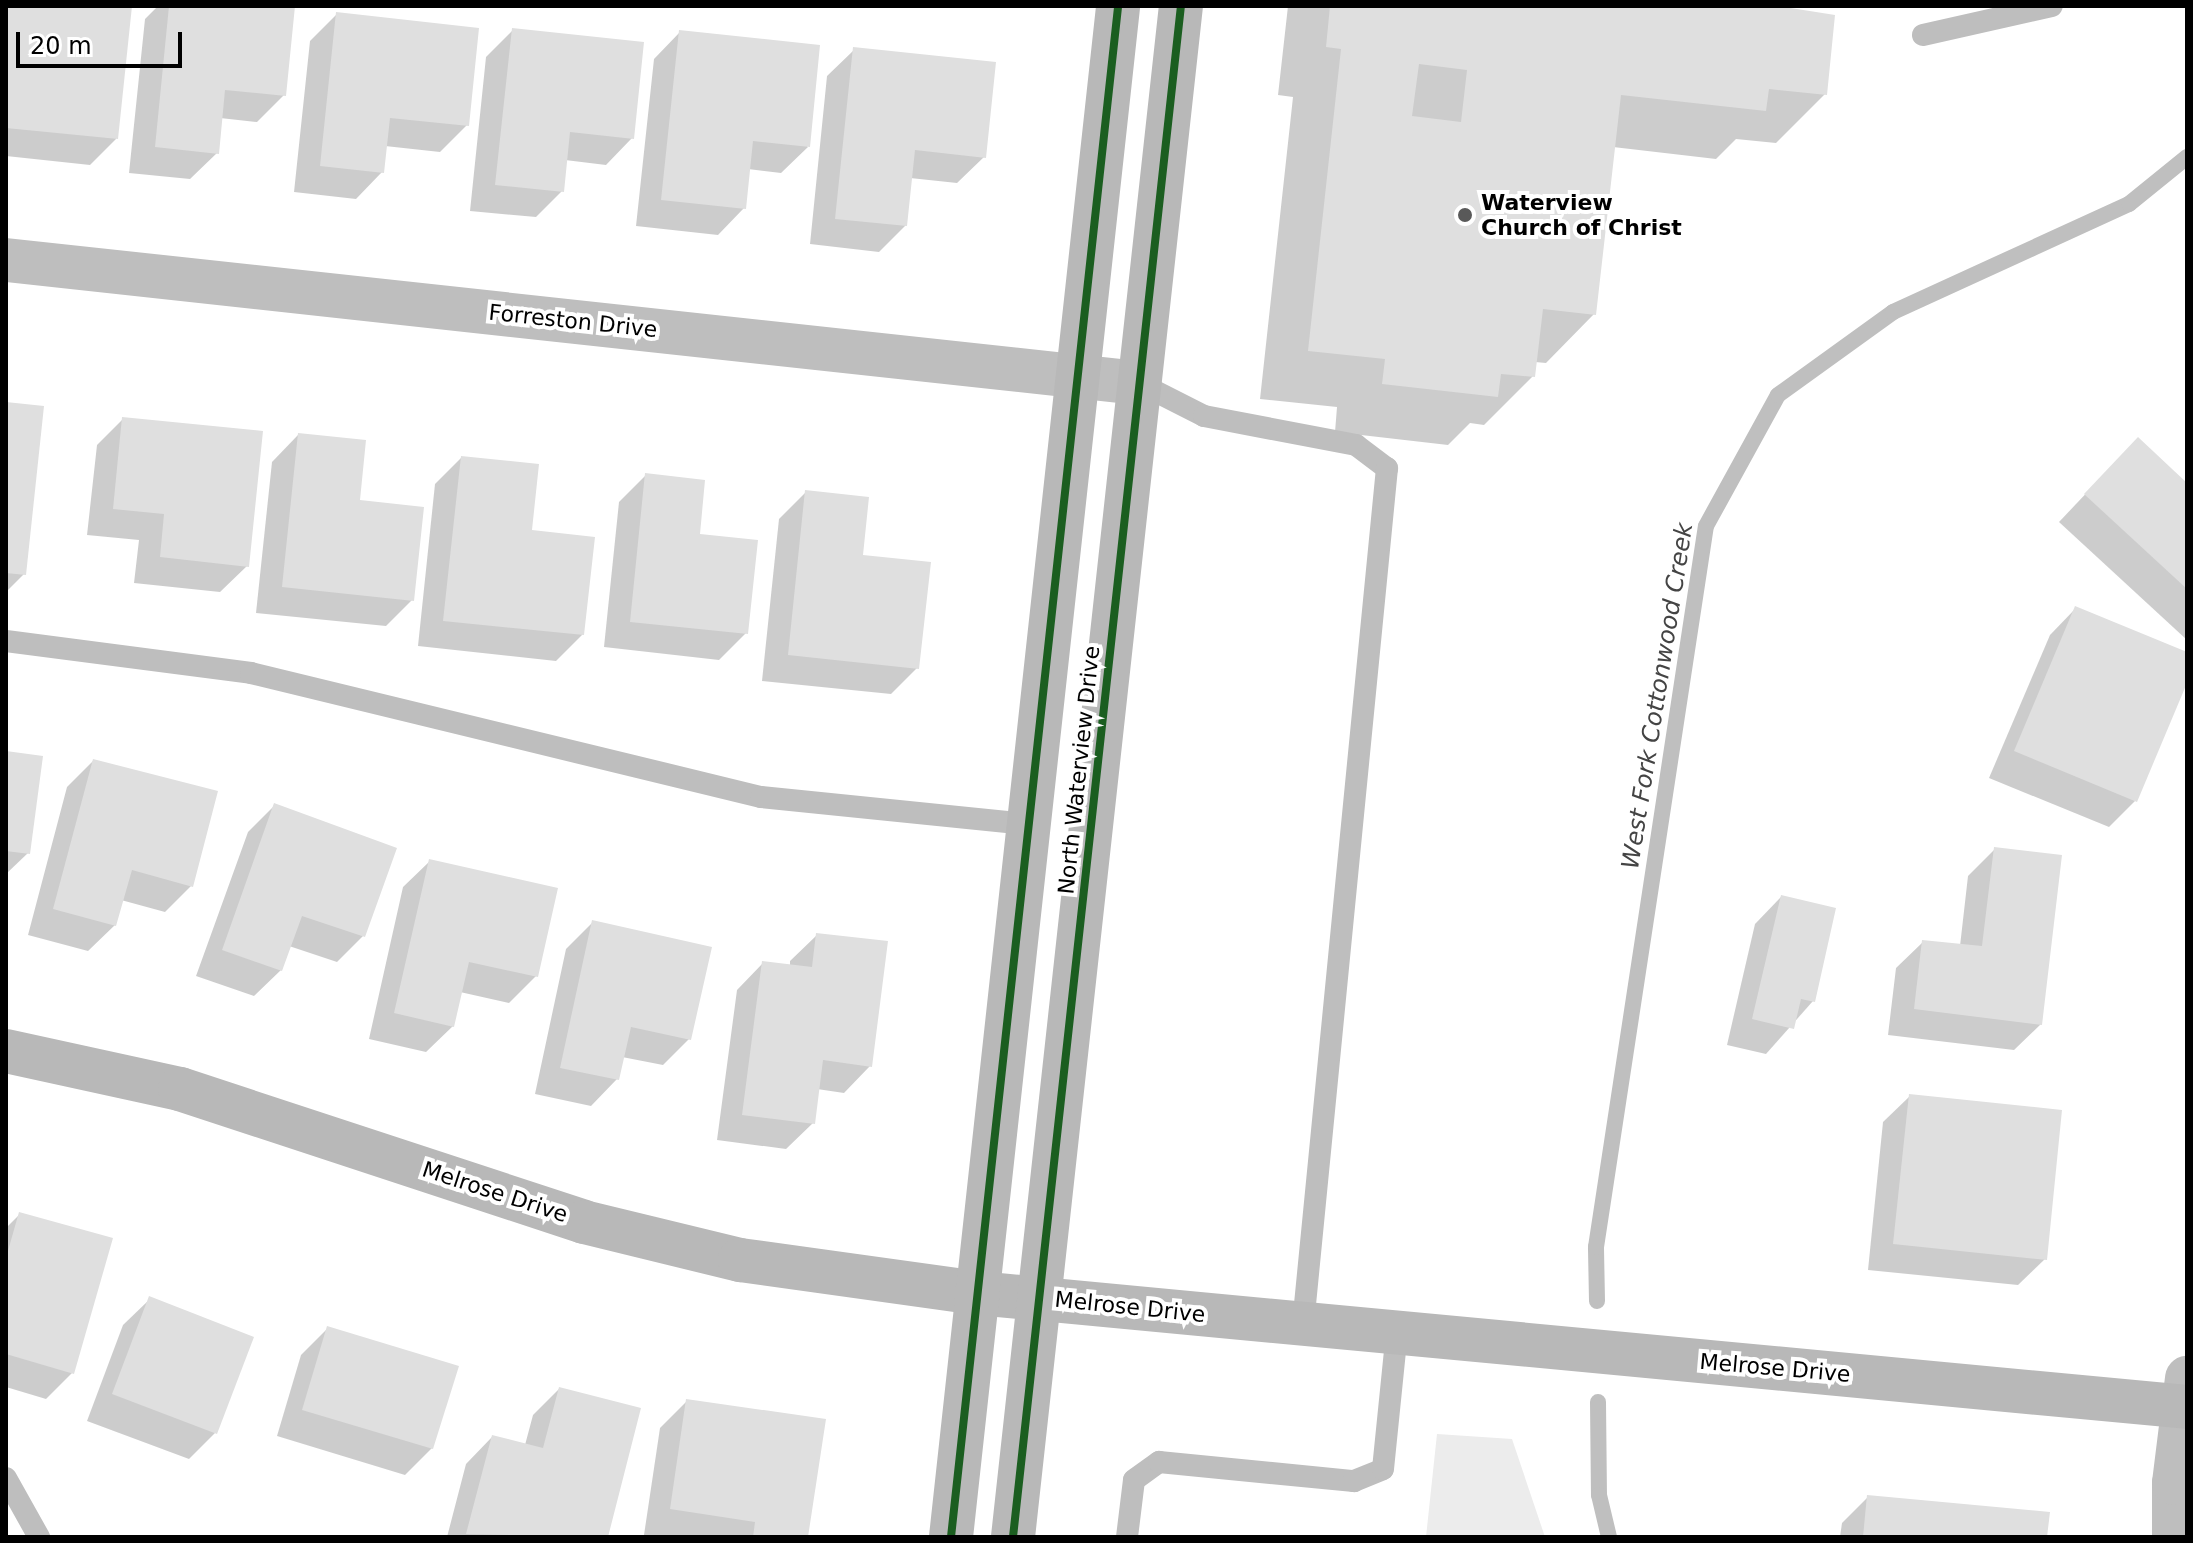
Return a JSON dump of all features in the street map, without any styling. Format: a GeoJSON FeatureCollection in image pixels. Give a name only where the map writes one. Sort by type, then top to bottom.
{"type":"FeatureCollection","features":[{"type":"Feature","properties":{"kind":"street","name":"North Waterview Drive"},"geometry":{"type":"LineString","coordinates":[[951,1537],[1118,6]]}},
{"type":"Feature","properties":{"kind":"street","name":"North Waterview Drive"},"geometry":{"type":"LineString","coordinates":[[1013,1537],[1181,6]]}},
{"type":"Feature","properties":{"kind":"street","name":"Forreston Drive"},"geometry":{"type":"LineString","coordinates":[[6,260],[1139,383]]}},
{"type":"Feature","properties":{"kind":"street","name":"Melrose Drive"},"geometry":{"type":"LineString","coordinates":[[6,1051],[180,1089],[584,1222],[740,1260],[977,1293],[1303,1324],[2186,1397]]}},
{"type":"Feature","properties":{"kind":"street"},"geometry":{"type":"LineString","coordinates":[[2174,1537],[2174,1483],[2186,1397]]}},
{"type":"Feature","properties":{"kind":"lane"},"geometry":{"type":"LineString","coordinates":[[1923,35],[2052,6]]}},
{"type":"Feature","properties":{"kind":"lane"},"geometry":{"type":"LineString","coordinates":[[1139,383],[1204,416],[1356,445],[1387,468],[1303,1324]]}},
{"type":"Feature","properties":{"kind":"lane"},"geometry":{"type":"LineString","coordinates":[[6,641],[251,673],[761,797],[1029,824]]}},
{"type":"Feature","properties":{"kind":"lane"},"geometry":{"type":"LineString","coordinates":[[1127,1537],[1134,1480],[1159,1462],[1354,1481],[1383,1469],[1397,1332]]}},
{"type":"Feature","properties":{"kind":"lane"},"geometry":{"type":"LineString","coordinates":[[6,1478],[39,1537]]}},
{"type":"Feature","properties":{"kind":"shaded area"},"geometry":{"type":"Polygon","coordinates":[[[1437,1434],[1512,1439],[1545,1537],[1426,1537],[1437,1434]]]}},
{"type":"Feature","properties":{"kind":"building"},"geometry":{"type":"Polygon","coordinates":[[[6,6],[132,6],[118,139],[6,128],[6,6]]]}},
{"type":"Feature","properties":{"kind":"building"},"geometry":{"type":"Polygon","coordinates":[[[169,6],[295,6],[286,96],[225,90],[219,154],[155,147],[169,6]]]}},
{"type":"Feature","properties":{"kind":"building","name":"Waterview Church of Christ"},"geometry":{"type":"Polygon","coordinates":[[[1330,6],[1778,6],[1835,15],[1827,95],[1769,89],[1766,111],[1621,95],[1596,315],[1543,309],[1535,377],[1501,374],[1498,397],[1382,384],[1385,359],[1308,351],[1341,49],[1326,47],[1330,6]],[[1419,64],[1412,116],[1461,122],[1467,70],[1419,64]]]}},
{"type":"Feature","properties":{"kind":"building"},"geometry":{"type":"Polygon","coordinates":[[[336,12],[479,28],[469,126],[390,118],[384,173],[320,166],[336,12]]]}},
{"type":"Feature","properties":{"kind":"building"},"geometry":{"type":"Polygon","coordinates":[[[512,28],[644,42],[634,139],[570,132],[564,192],[495,185],[512,28]]]}},
{"type":"Feature","properties":{"kind":"building"},"geometry":{"type":"Polygon","coordinates":[[[679,30],[820,45],[810,147],[753,141],[746,209],[661,200],[679,30]]]}},
{"type":"Feature","properties":{"kind":"building"},"geometry":{"type":"Polygon","coordinates":[[[853,47],[996,62],[986,158],[915,150],[907,226],[835,219],[853,47]]]}},
{"type":"Feature","properties":{"kind":"building"},"geometry":{"type":"Polygon","coordinates":[[[6,402],[44,406],[26,575],[6,573],[6,402]]]}},
{"type":"Feature","properties":{"kind":"building"},"geometry":{"type":"Polygon","coordinates":[[[122,417],[263,431],[249,567],[160,557],[164,514],[113,509],[122,417]]]}},
{"type":"Feature","properties":{"kind":"building"},"geometry":{"type":"Polygon","coordinates":[[[298,433],[366,440],[360,500],[424,507],[414,601],[282,587],[298,433]]]}},
{"type":"Feature","properties":{"kind":"building"},"geometry":{"type":"Polygon","coordinates":[[[2138,437],[2187,483],[2187,589],[2084,494],[2138,437]]]}},
{"type":"Feature","properties":{"kind":"building"},"geometry":{"type":"Polygon","coordinates":[[[461,456],[539,464],[532,530],[595,537],[584,635],[443,621],[461,456]]]}},
{"type":"Feature","properties":{"kind":"building"},"geometry":{"type":"Polygon","coordinates":[[[645,473],[705,480],[700,534],[758,540],[748,634],[630,622],[645,473]]]}},
{"type":"Feature","properties":{"kind":"building"},"geometry":{"type":"Polygon","coordinates":[[[805,490],[869,497],[863,555],[931,562],[919,669],[788,655],[805,490]]]}},
{"type":"Feature","properties":{"kind":"building"},"geometry":{"type":"Polygon","coordinates":[[[2075,606],[2187,652],[2187,683],[2137,802],[2014,751],[2075,606]]]}},
{"type":"Feature","properties":{"kind":"building"},"geometry":{"type":"Polygon","coordinates":[[[6,751],[43,756],[30,854],[6,851],[6,751]]]}},
{"type":"Feature","properties":{"kind":"building"},"geometry":{"type":"Polygon","coordinates":[[[93,759],[218,791],[193,887],[132,870],[116,926],[53,909],[93,759]]]}},
{"type":"Feature","properties":{"kind":"building"},"geometry":{"type":"Polygon","coordinates":[[[274,803],[397,848],[365,937],[302,916],[282,971],[222,950],[274,803]]]}},
{"type":"Feature","properties":{"kind":"building"},"geometry":{"type":"Polygon","coordinates":[[[1994,847],[2062,855],[2042,1025],[1914,1009],[1922,940],[1982,946],[1994,847]]]}},
{"type":"Feature","properties":{"kind":"building"},"geometry":{"type":"Polygon","coordinates":[[[429,859],[558,888],[538,977],[469,962],[454,1027],[394,1013],[429,859]]]}},
{"type":"Feature","properties":{"kind":"building"},"geometry":{"type":"Polygon","coordinates":[[[1781,895],[1836,908],[1815,1002],[1801,999],[1794,1029],[1752,1019],[1781,895]]]}},
{"type":"Feature","properties":{"kind":"building"},"geometry":{"type":"Polygon","coordinates":[[[592,920],[712,947],[691,1040],[631,1027],[619,1080],[560,1068],[592,920]]]}},
{"type":"Feature","properties":{"kind":"building"},"geometry":{"type":"Polygon","coordinates":[[[816,933],[888,941],[872,1067],[823,1060],[815,1124],[742,1115],[762,961],[812,967],[816,933]]]}},
{"type":"Feature","properties":{"kind":"building"},"geometry":{"type":"Polygon","coordinates":[[[1909,1094],[2062,1110],[2047,1260],[1893,1244],[1909,1094]]]}},
{"type":"Feature","properties":{"kind":"building"},"geometry":{"type":"Polygon","coordinates":[[[19,1212],[113,1238],[74,1374],[6,1354],[6,1258],[19,1212]]]}},
{"type":"Feature","properties":{"kind":"building"},"geometry":{"type":"Polygon","coordinates":[[[149,1296],[254,1337],[217,1434],[112,1394],[149,1296]]]}},
{"type":"Feature","properties":{"kind":"building"},"geometry":{"type":"Polygon","coordinates":[[[327,1326],[459,1366],[433,1449],[302,1410],[327,1326]]]}},
{"type":"Feature","properties":{"kind":"building"},"geometry":{"type":"Polygon","coordinates":[[[559,1387],[641,1408],[608,1537],[466,1534],[492,1435],[543,1448],[559,1387]]]}},
{"type":"Feature","properties":{"kind":"building"},"geometry":{"type":"Polygon","coordinates":[[[686,1399],[826,1419],[808,1537],[753,1537],[755,1522],[670,1509],[686,1399]]]}},
{"type":"Feature","properties":{"kind":"building"},"geometry":{"type":"Polygon","coordinates":[[[1867,1495],[2050,1512],[2047,1537],[1863,1537],[1867,1495]]]}},
{"type":"Feature","properties":{"kind":"waterway","name":"West Fork Cottonwood Creek"},"geometry":{"type":"LineString","coordinates":[[1597,1301],[1596,1247],[1706,526],[1778,395],[1893,312],[2129,204],[2187,157]]}},
{"type":"Feature","properties":{"kind":"waterway","name":"West Fork Cottonwood Creek"},"geometry":{"type":"LineString","coordinates":[[1598,1402],[1599,1495],[1609,1537]]}},
{"type":"Feature","properties":{"kind":"cycle path"},"geometry":{"type":"LineString","coordinates":[[951,1537],[1118,6]]}},
{"type":"Feature","properties":{"kind":"cycle path"},"geometry":{"type":"LineString","coordinates":[[1013,1537],[1181,6]]}},
{"type":"Feature","properties":{"kind":"place","name":"Waterview Church of Christ"},"geometry":{"type":"Point","coordinates":[1465,215]}}]}
